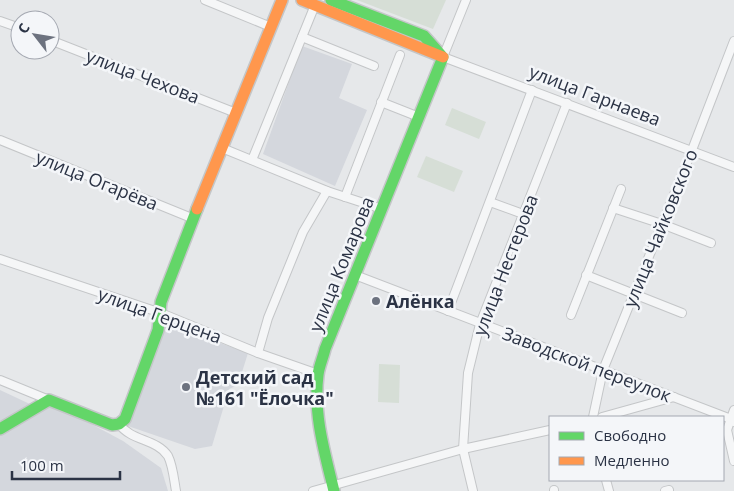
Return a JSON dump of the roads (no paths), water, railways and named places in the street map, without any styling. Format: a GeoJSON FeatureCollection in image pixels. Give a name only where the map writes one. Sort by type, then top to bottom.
{"type":"FeatureCollection","features":[{"type":"Feature","properties":{"kind":"main road"},"geometry":{"type":"LineString","coordinates":[[0,429],[50,400],[112,424],[119,424],[125,419],[158,330],[164,293],[282,0]]}},
{"type":"Feature","properties":{"kind":"main road","name":"улица Гарнаева"},"geometry":{"type":"LineString","coordinates":[[302,0],[443,57]]}},
{"type":"Feature","properties":{"kind":"main road","name":"улица Гарнаева"},"geometry":{"type":"LineString","coordinates":[[331,0],[424,36],[443,57]]}},
{"type":"Feature","properties":{"kind":"main road","name":"улица Комарова"},"geometry":{"type":"LineString","coordinates":[[333,489],[320,430],[317,400],[318,374],[325,349],[443,57]]}},
{"type":"Feature","properties":{"kind":"street"},"geometry":{"type":"LineString","coordinates":[[205,0],[270,27]]}},
{"type":"Feature","properties":{"kind":"street"},"geometry":{"type":"LineString","coordinates":[[443,57],[466,0]]}},
{"type":"Feature","properties":{"kind":"street"},"geometry":{"type":"LineString","coordinates":[[252,160],[315,5]]}},
{"type":"Feature","properties":{"kind":"street"},"geometry":{"type":"LineString","coordinates":[[302,37],[374,66]]}},
{"type":"Feature","properties":{"kind":"street","name":"улица Чайковского"},"geometry":{"type":"LineString","coordinates":[[592,416],[603,370],[734,41]]}},
{"type":"Feature","properties":{"kind":"street","name":"улица Чехова"},"geometry":{"type":"LineString","coordinates":[[60,44],[236,113]]}},
{"type":"Feature","properties":{"kind":"street"},"geometry":{"type":"LineString","coordinates":[[345,197],[400,55]]}},
{"type":"Feature","properties":{"kind":"street","name":"улица Гарнаева"},"geometry":{"type":"LineString","coordinates":[[443,57],[734,167]]}},
{"type":"Feature","properties":{"kind":"street"},"geometry":{"type":"LineString","coordinates":[[448,311],[532,90]]}},
{"type":"Feature","properties":{"kind":"street"},"geometry":{"type":"LineString","coordinates":[[381,102],[418,117]]}},
{"type":"Feature","properties":{"kind":"street","name":"улица Нестерова"},"geometry":{"type":"LineString","coordinates":[[473,491],[463,449],[468,373],[480,324],[568,103]]}},
{"type":"Feature","properties":{"kind":"street","name":"улица Огарёва"},"geometry":{"type":"LineString","coordinates":[[0,140],[194,219]]}},
{"type":"Feature","properties":{"kind":"street"},"geometry":{"type":"LineString","coordinates":[[222,148],[327,191],[382,209]]}},
{"type":"Feature","properties":{"kind":"street"},"geometry":{"type":"LineString","coordinates":[[571,315],[621,188]]}},
{"type":"Feature","properties":{"kind":"street"},"geometry":{"type":"LineString","coordinates":[[258,353],[268,318],[302,232],[327,191]]}},
{"type":"Feature","properties":{"kind":"street"},"geometry":{"type":"LineString","coordinates":[[490,202],[523,214]]}},
{"type":"Feature","properties":{"kind":"street"},"geometry":{"type":"LineString","coordinates":[[614,208],[711,243]]}},
{"type":"Feature","properties":{"kind":"street","name":"улица Герцена"},"geometry":{"type":"LineString","coordinates":[[0,259],[161,312],[258,353],[318,374]]}},
{"type":"Feature","properties":{"kind":"street","name":"Заводской переулок"},"geometry":{"type":"LineString","coordinates":[[355,275],[722,416]]}},
{"type":"Feature","properties":{"kind":"street"},"geometry":{"type":"LineString","coordinates":[[586,275],[682,314]]}},
{"type":"Feature","properties":{"kind":"street"},"geometry":{"type":"LineString","coordinates":[[0,380],[50,400]]}},
{"type":"Feature","properties":{"kind":"street"},"geometry":{"type":"LineString","coordinates":[[606,416],[674,397]]}},
{"type":"Feature","properties":{"kind":"street"},"geometry":{"type":"LineString","coordinates":[[734,410],[727,430],[734,461]]}},
{"type":"Feature","properties":{"kind":"street"},"geometry":{"type":"LineString","coordinates":[[119,424],[124,431],[153,445],[167,455],[176,491]]}},
{"type":"Feature","properties":{"kind":"street"},"geometry":{"type":"LineString","coordinates":[[313,491],[333,489],[463,449],[549,430]]}},
{"type":"Feature","properties":{"kind":"place","name":"Алёнка"},"geometry":{"type":"Point","coordinates":[376,301]}},
{"type":"Feature","properties":{"kind":"place","name":"Детский сад №161 \"Ёлочка\""},"geometry":{"type":"Point","coordinates":[186,387]}}]}
